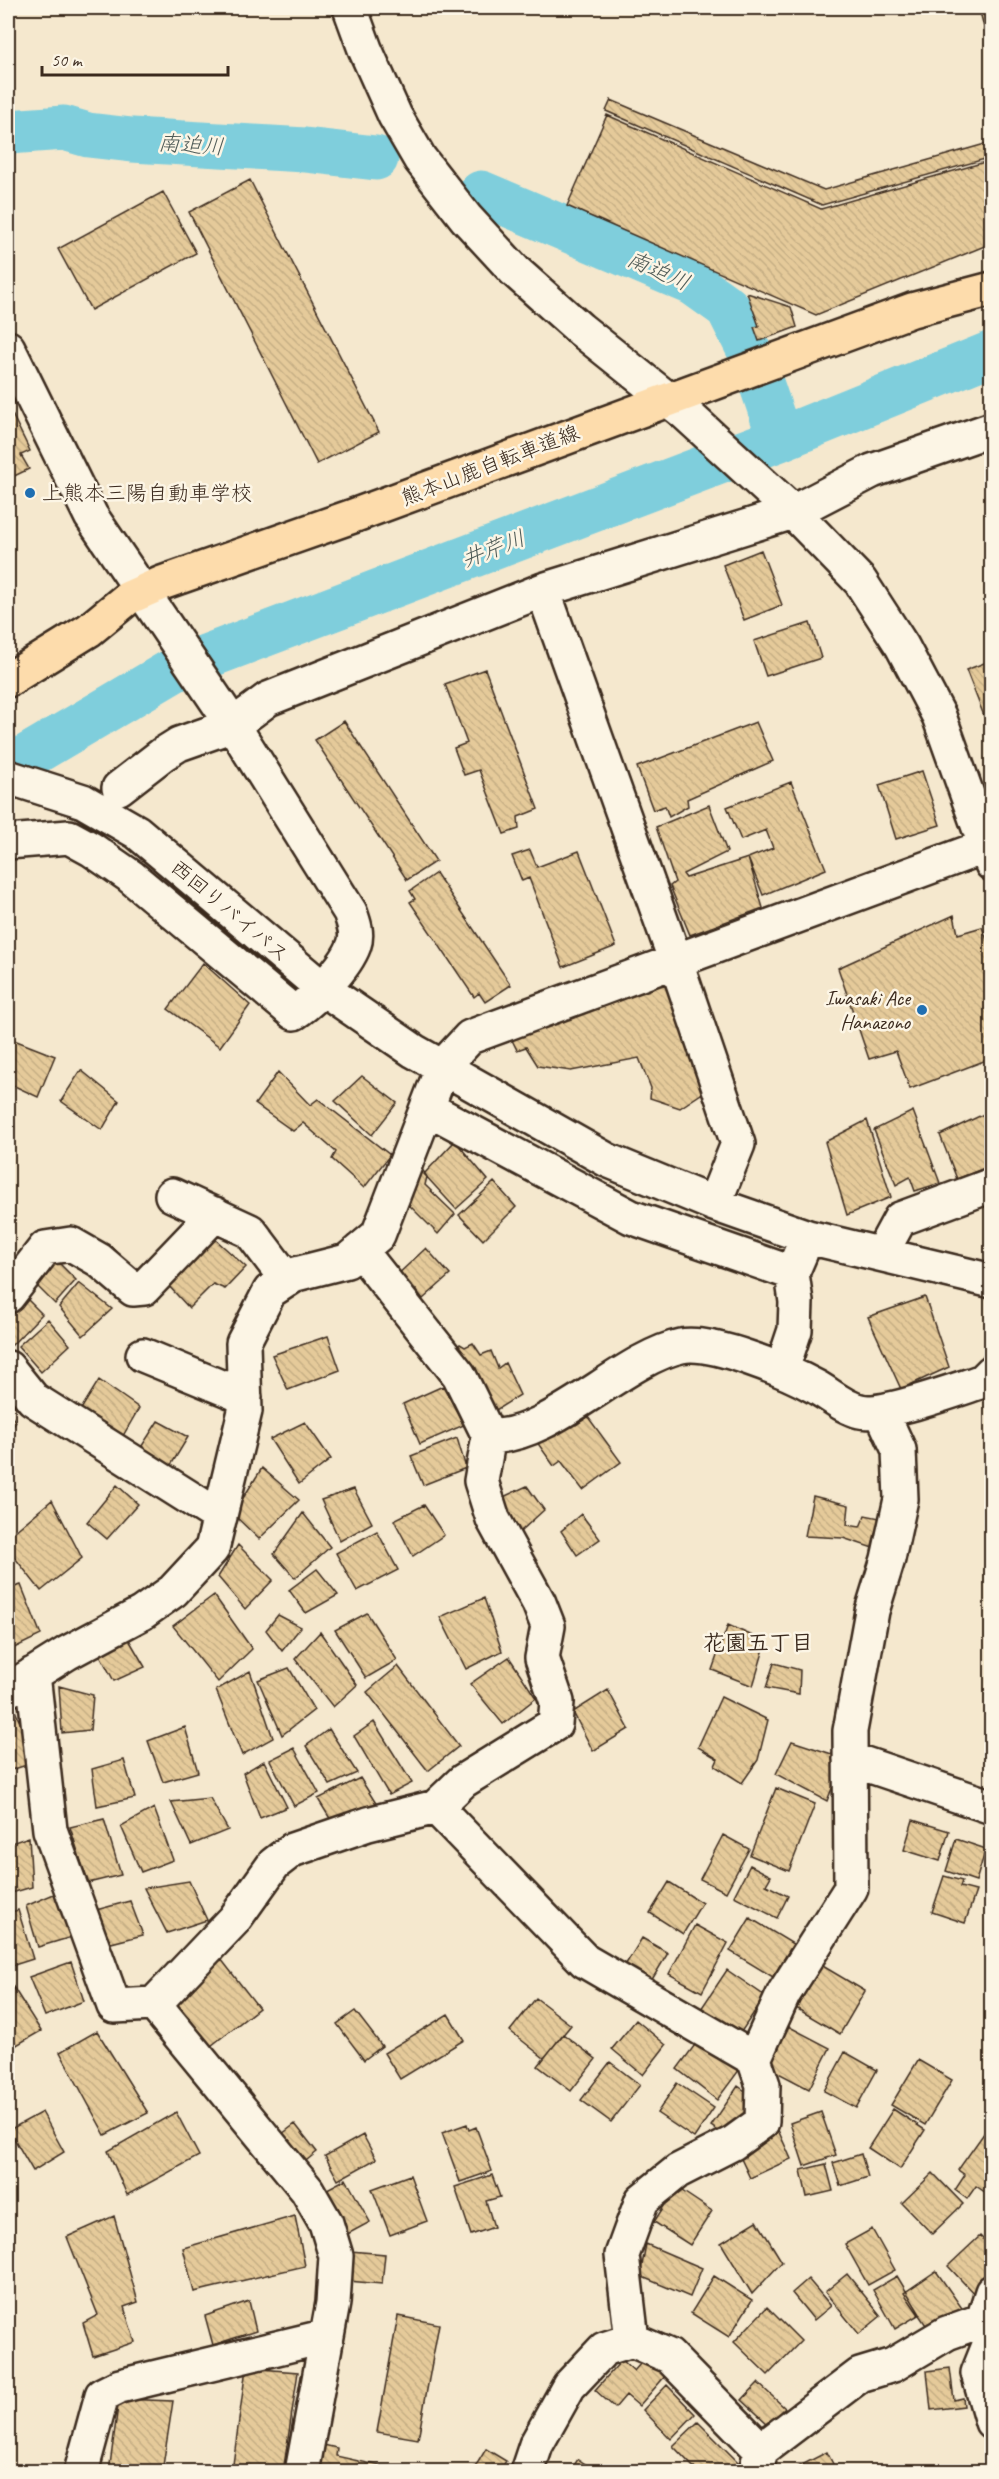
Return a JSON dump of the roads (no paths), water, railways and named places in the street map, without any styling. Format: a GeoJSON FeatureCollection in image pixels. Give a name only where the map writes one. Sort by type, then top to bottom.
{"type":"FeatureCollection","features":[{"type":"Feature","properties":{"kind":"main road","name":"熊本山鹿自転車道線"},"geometry":{"type":"LineString","coordinates":[[8,680],[89,630],[128,598],[150,601],[676,406],[912,310],[992,290]]}},
{"type":"Feature","properties":{"kind":"street"},"geometry":{"type":"LineString","coordinates":[[350,8],[395,116],[420,159],[466,218],[523,278],[676,406],[787,507],[860,581],[902,646],[939,716],[989,852],[675,959],[470,1037],[443,1066],[378,1235],[360,1250],[347,1261],[296,1274],[270,1291],[243,1343],[245,1411],[212,1550],[172,1591],[142,1613],[20,1682],[50,1830],[114,2006],[154,2004],[234,1920],[274,1864],[292,1850],[368,1824],[436,1807],[463,1780],[555,1724],[557,1702],[542,1658],[548,1626],[539,1603],[493,1519],[481,1480],[489,1436],[459,1375],[360,1250]]}},
{"type":"Feature","properties":{"kind":"street"},"geometry":{"type":"LineString","coordinates":[[8,348],[91,516],[229,720],[353,921],[356,929],[354,945],[308,1004],[294,1013],[130,876],[77,822],[8,777]]}},
{"type":"Feature","properties":{"kind":"street"},"geometry":{"type":"LineString","coordinates":[[119,788],[179,744],[268,699],[543,590],[787,507],[872,471],[992,429]]}},
{"type":"Feature","properties":{"kind":"street"},"geometry":{"type":"LineString","coordinates":[[543,590],[675,959],[738,1144],[714,1204]]}},
{"type":"Feature","properties":{"kind":"street"},"geometry":{"type":"LineString","coordinates":[[8,842],[77,822]]}},
{"type":"Feature","properties":{"kind":"street"},"geometry":{"type":"LineString","coordinates":[[322,988],[414,1051],[608,1160],[714,1204],[808,1236],[992,1281]]}},
{"type":"Feature","properties":{"kind":"street"},"geometry":{"type":"LineString","coordinates":[[427,1108],[551,1177],[631,1217],[792,1273]]}},
{"type":"Feature","properties":{"kind":"street"},"geometry":{"type":"LineString","coordinates":[[881,1254],[900,1220],[992,1185]]}},
{"type":"Feature","properties":{"kind":"street"},"geometry":{"type":"LineString","coordinates":[[172,1195],[250,1231],[287,1280]]}},
{"type":"Feature","properties":{"kind":"street"},"geometry":{"type":"LineString","coordinates":[[8,1296],[45,1248],[71,1244],[99,1260],[133,1289],[144,1288],[215,1214]]}},
{"type":"Feature","properties":{"kind":"street"},"geometry":{"type":"LineString","coordinates":[[782,1369],[795,1330],[796,1302],[792,1273],[808,1236]]}},
{"type":"Feature","properties":{"kind":"street"},"geometry":{"type":"LineString","coordinates":[[489,1436],[506,1437],[539,1423],[656,1356],[683,1346],[717,1350],[782,1369],[860,1412],[881,1411],[983,1381],[992,1372]]}},
{"type":"Feature","properties":{"kind":"street"},"geometry":{"type":"LineString","coordinates":[[143,1355],[245,1397]]}},
{"type":"Feature","properties":{"kind":"street"},"geometry":{"type":"LineString","coordinates":[[8,1368],[33,1399],[220,1517]]}},
{"type":"Feature","properties":{"kind":"street"},"geometry":{"type":"LineString","coordinates":[[754,2059],[784,1993],[851,1888],[850,1731],[872,1611],[888,1559],[901,1499],[899,1450],[881,1411]]}},
{"type":"Feature","properties":{"kind":"street"},"geometry":{"type":"LineString","coordinates":[[850,1760],[992,1807]]}},
{"type":"Feature","properties":{"kind":"street"},"geometry":{"type":"LineString","coordinates":[[436,1807],[585,1960],[754,2059],[763,2085],[762,2122],[733,2143],[678,2171],[642,2200],[622,2255],[632,2340]]}},
{"type":"Feature","properties":{"kind":"street"},"geometry":{"type":"LineString","coordinates":[[154,2004],[307,2190],[326,2223],[336,2256],[327,2336],[302,2472]]}},
{"type":"Feature","properties":{"kind":"street"},"geometry":{"type":"LineString","coordinates":[[527,2472],[536,2445],[569,2386],[604,2349],[632,2340],[669,2356],[758,2461],[860,2375],[893,2365],[946,2333],[989,2321],[978,2373],[992,2422]]}},
{"type":"Feature","properties":{"kind":"street"},"geometry":{"type":"LineString","coordinates":[[81,2472],[102,2395],[120,2386],[327,2336]]}},
{"type":"Feature","properties":{"kind":"waterway","name":"南迫川"},"geometry":{"type":"LineString","coordinates":[[8,132],[64,128],[88,135],[132,140],[305,150],[376,158]]}},
{"type":"Feature","properties":{"kind":"waterway","name":"南迫川"},"geometry":{"type":"LineString","coordinates":[[481,193],[693,283],[728,308],[747,346]]}},
{"type":"Feature","properties":{"kind":"waterway","name":"井芹川"},"geometry":{"type":"LineString","coordinates":[[8,771],[23,759],[179,667],[780,439],[992,353]]}},
{"type":"Feature","properties":{"kind":"waterway","name":"南迫川"},"geometry":{"type":"LineString","coordinates":[[760,380],[780,439]]}},
{"type":"Feature","properties":{"kind":"place","name":"上熊本三陽自動車学校"},"geometry":{"type":"Point","coordinates":[30,493]}},
{"type":"Feature","properties":{"kind":"place","name":"Iwasaki Ace Hanazono"},"geometry":{"type":"Point","coordinates":[922,1010]}},
{"type":"Feature","properties":{"kind":"district","name":"花園五丁目"},"geometry":{"type":"Point","coordinates":[758,1642]}}]}
